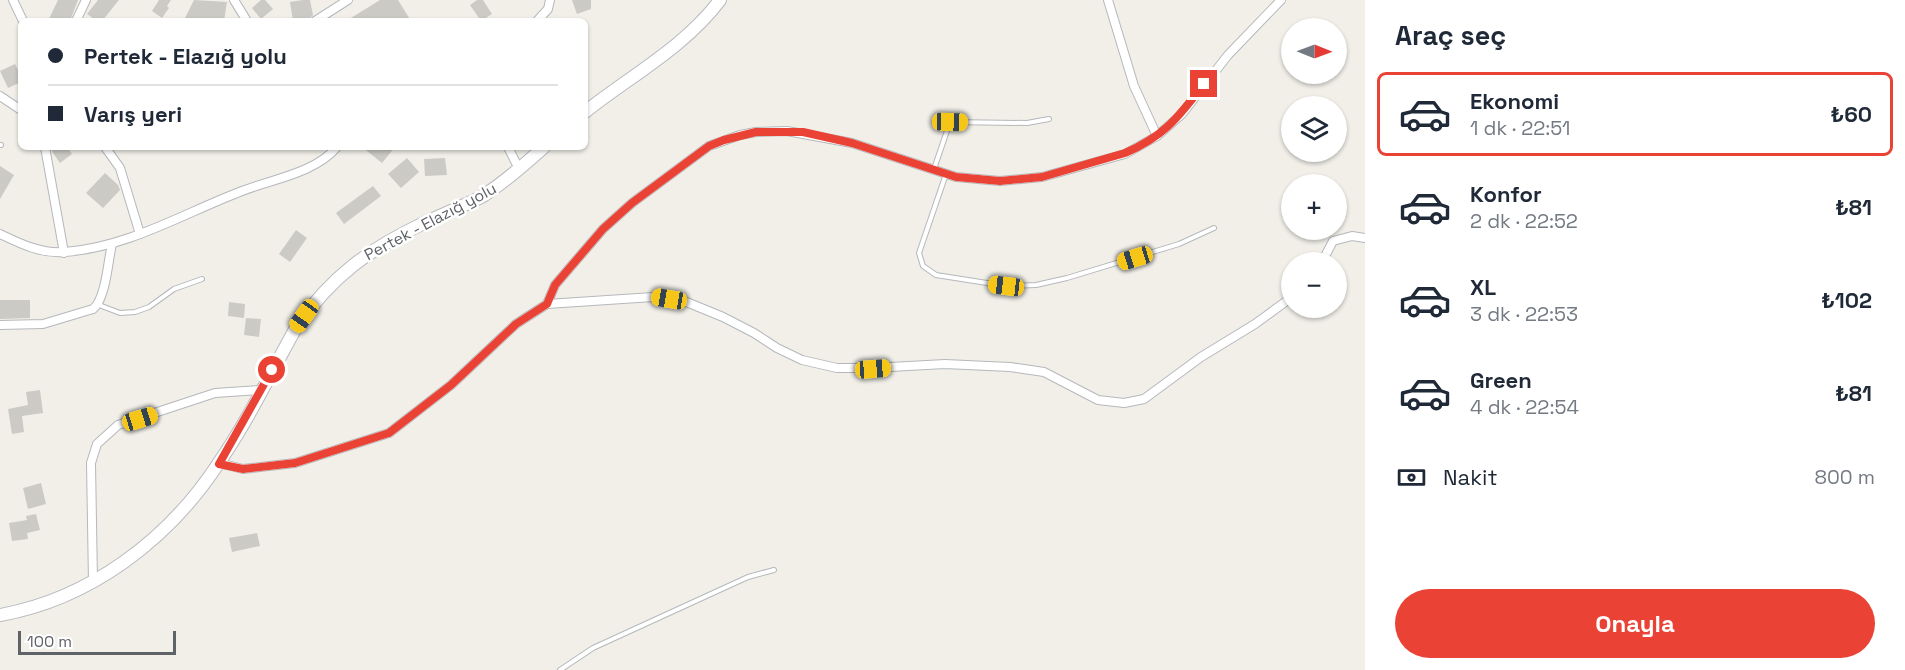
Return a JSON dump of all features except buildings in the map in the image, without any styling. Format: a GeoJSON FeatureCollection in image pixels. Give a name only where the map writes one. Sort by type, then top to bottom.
{"type":"FeatureCollection","features":[{"type":"Feature","properties":{"kind":"main road"},"geometry":{"type":"LineString","coordinates":[[588,110],[693,31],[720,0]]}},
{"type":"Feature","properties":{"kind":"main road","name":"Pertek - Elazığ yolu"},"geometry":{"type":"LineString","coordinates":[[0,615],[59,600],[93,582],[128,559],[159,533],[191,501],[219,464],[297,326],[332,282],[371,250],[482,196],[541,150]]}},
{"type":"Feature","properties":{"kind":"street"},"geometry":{"type":"LineString","coordinates":[[13,0],[22,18]]}},
{"type":"Feature","properties":{"kind":"street"},"geometry":{"type":"LineString","coordinates":[[77,18],[86,0]]}},
{"type":"Feature","properties":{"kind":"street"},"geometry":{"type":"LineString","coordinates":[[234,0],[245,18]]}},
{"type":"Feature","properties":{"kind":"street"},"geometry":{"type":"LineString","coordinates":[[320,18],[348,0]]}},
{"type":"Feature","properties":{"kind":"street"},"geometry":{"type":"LineString","coordinates":[[540,18],[548,9],[550,0]]}},
{"type":"Feature","properties":{"kind":"street"},"geometry":{"type":"LineString","coordinates":[[1108,0],[1134,86],[1157,136]]}},
{"type":"Feature","properties":{"kind":"street"},"geometry":{"type":"LineString","coordinates":[[547,304],[555,285],[603,229],[632,203],[709,146],[724,140],[764,131],[803,132],[852,143],[956,177],[985,180],[1042,177],[1125,153],[1157,136],[1182,114],[1228,55],[1281,0]]}},
{"type":"Feature","properties":{"kind":"street"},"geometry":{"type":"LineString","coordinates":[[0,96],[18,108]]}},
{"type":"Feature","properties":{"kind":"street"},"geometry":{"type":"LineString","coordinates":[[46,150],[64,253]]}},
{"type":"Feature","properties":{"kind":"street"},"geometry":{"type":"LineString","coordinates":[[107,150],[120,168],[140,234]]}},
{"type":"Feature","properties":{"kind":"street"},"geometry":{"type":"LineString","coordinates":[[0,234],[33,249],[64,253],[111,244],[240,192],[298,172],[321,160],[333,150]]}},
{"type":"Feature","properties":{"kind":"street"},"geometry":{"type":"LineString","coordinates":[[510,150],[519,169]]}},
{"type":"Feature","properties":{"kind":"street"},"geometry":{"type":"LineString","coordinates":[[1327,252],[1333,241],[1352,236],[1365,238]]}},
{"type":"Feature","properties":{"kind":"street"},"geometry":{"type":"LineString","coordinates":[[0,325],[43,324],[87,311],[98,305],[102,295],[111,244]]}},
{"type":"Feature","properties":{"kind":"street"},"geometry":{"type":"LineString","coordinates":[[219,464],[243,469],[295,463],[389,433],[451,385],[516,324],[547,304],[653,297],[684,302],[723,317],[802,360],[837,368],[873,369],[945,364],[1010,367],[1044,372],[1098,400],[1124,403],[1144,399],[1201,357],[1281,305]]}},
{"type":"Feature","properties":{"kind":"street"},"geometry":{"type":"LineString","coordinates":[[93,582],[91,463],[97,444],[118,425],[215,393],[261,390]]}},
{"type":"Feature","properties":{"kind":"lane"},"geometry":{"type":"LineString","coordinates":[[934,169],[950,122],[1027,123],[1049,119]]}},
{"type":"Feature","properties":{"kind":"lane"},"geometry":{"type":"LineString","coordinates":[[946,174],[919,253],[923,266],[936,274],[1006,286],[1036,285],[1067,278],[1179,244],[1214,228]]}},
{"type":"Feature","properties":{"kind":"lane"},"geometry":{"type":"LineString","coordinates":[[98,305],[120,313],[135,312],[148,307],[174,289],[202,279]]}},
{"type":"Feature","properties":{"kind":"lane"},"geometry":{"type":"LineString","coordinates":[[560,670],[579,656],[608,641],[748,577],[774,570]]}},
{"type":"Feature","properties":{"kind":"route"},"geometry":{"type":"LineString","coordinates":[[272,370],[219,464],[243,469],[295,463],[389,433],[451,385],[516,324],[547,304],[555,285],[603,229],[632,203],[709,146],[724,140],[756,132],[803,132],[852,143],[956,177],[1000,181],[1028,179],[1042,177],[1136,148],[1157,136],[1174,122],[1204,84]]}}]}
